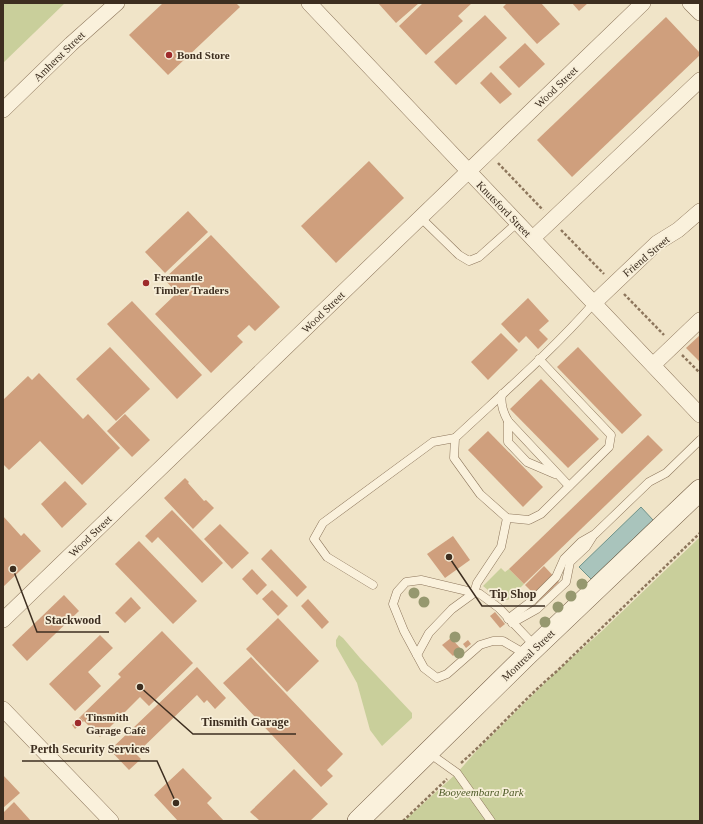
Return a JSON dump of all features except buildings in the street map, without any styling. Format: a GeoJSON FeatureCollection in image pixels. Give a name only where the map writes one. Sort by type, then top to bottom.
{"type":"FeatureCollection","features":[{"type":"Feature","properties":{"kind":"street","name":"Amherst Street"},"geometry":{"type":"LineString","coordinates":[[3,110],[71,44],[117,3]]}},
{"type":"Feature","properties":{"kind":"street","name":"Knutsford Street"},"geometry":{"type":"LineString","coordinates":[[309,3],[700,415]]}},
{"type":"Feature","properties":{"kind":"street","name":"Wood Street"},"geometry":{"type":"LineString","coordinates":[[3,620],[643,3]]}},
{"type":"Feature","properties":{"kind":"street"},"geometry":{"type":"LineString","coordinates":[[690,3],[700,13]]}},
{"type":"Feature","properties":{"kind":"street"},"geometry":{"type":"LineString","coordinates":[[533,238],[700,80]]}},
{"type":"Feature","properties":{"kind":"street","name":"Friend Street"},"geometry":{"type":"LineString","coordinates":[[594,303],[657,243],[678,230],[700,211]]}},
{"type":"Feature","properties":{"kind":"street"},"geometry":{"type":"LineString","coordinates":[[653,366],[700,320]]}},
{"type":"Feature","properties":{"kind":"street","name":"Montreal Street"},"geometry":{"type":"LineString","coordinates":[[358,821],[700,490]]}},
{"type":"Feature","properties":{"kind":"street"},"geometry":{"type":"LineString","coordinates":[[3,709],[111,821]]}},
{"type":"Feature","properties":{"kind":"lane"},"geometry":{"type":"LineString","coordinates":[[421,218],[459,255],[469,261],[479,257],[517,222]]}},
{"type":"Feature","properties":{"kind":"lane"},"geometry":{"type":"LineString","coordinates":[[373,585],[327,557],[314,540],[323,522],[433,442],[455,438],[573,327],[594,303]]}},
{"type":"Feature","properties":{"kind":"lane"},"geometry":{"type":"LineString","coordinates":[[455,438],[454,458],[480,494],[507,518],[529,520],[541,514],[609,447],[611,435],[539,359]]}},
{"type":"Feature","properties":{"kind":"lane"},"geometry":{"type":"LineString","coordinates":[[502,394],[500,402],[503,413],[508,422],[569,486]]}},
{"type":"Feature","properties":{"kind":"lane"},"geometry":{"type":"LineString","coordinates":[[508,422],[508,442],[527,462],[559,476]]}},
{"type":"Feature","properties":{"kind":"lane"},"geometry":{"type":"LineString","coordinates":[[510,621],[556,577],[564,559],[581,542],[595,534],[649,482],[666,473],[700,440]]}},
{"type":"Feature","properties":{"kind":"lane"},"geometry":{"type":"LineString","coordinates":[[417,655],[429,633],[452,608],[474,593],[477,583],[501,546],[507,518]]}},
{"type":"Feature","properties":{"kind":"lane"},"geometry":{"type":"LineString","coordinates":[[421,580],[480,594],[499,608],[532,651],[503,641],[493,641],[480,646],[447,674],[437,678],[424,668],[393,604],[398,592],[406,582],[421,580]]}},
{"type":"Feature","properties":{"kind":"lane"},"geometry":{"type":"LineString","coordinates":[[429,753],[456,771],[491,821]]}},
{"type":"Feature","properties":{"kind":"path"},"geometry":{"type":"LineString","coordinates":[[488,153],[700,373]]}},
{"type":"Feature","properties":{"kind":"path"},"geometry":{"type":"LineString","coordinates":[[403,821],[456,771],[458,765],[477,749],[538,687],[600,630],[700,533]]}},
{"type":"Feature","properties":{"kind":"green space"},"geometry":{"type":"Polygon","coordinates":[[[3,3],[65,3],[3,63],[3,3]]]}},
{"type":"Feature","properties":{"kind":"green space","name":"Booyeembara Park"},"geometry":{"type":"Polygon","coordinates":[[[700,537],[700,821],[404,821],[457,773],[479,748],[557,671],[602,631],[700,537]]]}},
{"type":"Feature","properties":{"kind":"green space"},"geometry":{"type":"Polygon","coordinates":[[[501,568],[505,572],[509,569],[524,584],[508,600],[499,599],[483,586],[501,568]]]}},
{"type":"Feature","properties":{"kind":"green space"},"geometry":{"type":"Polygon","coordinates":[[[339,635],[412,713],[412,718],[382,746],[370,730],[357,683],[336,646],[336,640],[339,635]]]}},
{"type":"Feature","properties":{"kind":"water"},"geometry":{"type":"Polygon","coordinates":[[[641,507],[653,520],[591,579],[579,567],[641,507]]]}},
{"type":"Feature","properties":{"kind":"place","name":"Bond Store"},"geometry":{"type":"Point","coordinates":[169,55]}},
{"type":"Feature","properties":{"kind":"place","name":"Fremantle Timber Traders"},"geometry":{"type":"Point","coordinates":[146,283]}},
{"type":"Feature","properties":{"kind":"place","name":"Tip Shop"},"geometry":{"type":"Point","coordinates":[449,557]}},
{"type":"Feature","properties":{"kind":"place","name":"Stackwood"},"geometry":{"type":"Point","coordinates":[13,569]}},
{"type":"Feature","properties":{"kind":"place","name":"Tinsmith Garage"},"geometry":{"type":"Point","coordinates":[140,687]}},
{"type":"Feature","properties":{"kind":"place","name":"Tinsmith Garage Café"},"geometry":{"type":"Point","coordinates":[78,723]}},
{"type":"Feature","properties":{"kind":"place","name":"Perth Security Services"},"geometry":{"type":"Point","coordinates":[176,803]}}]}
